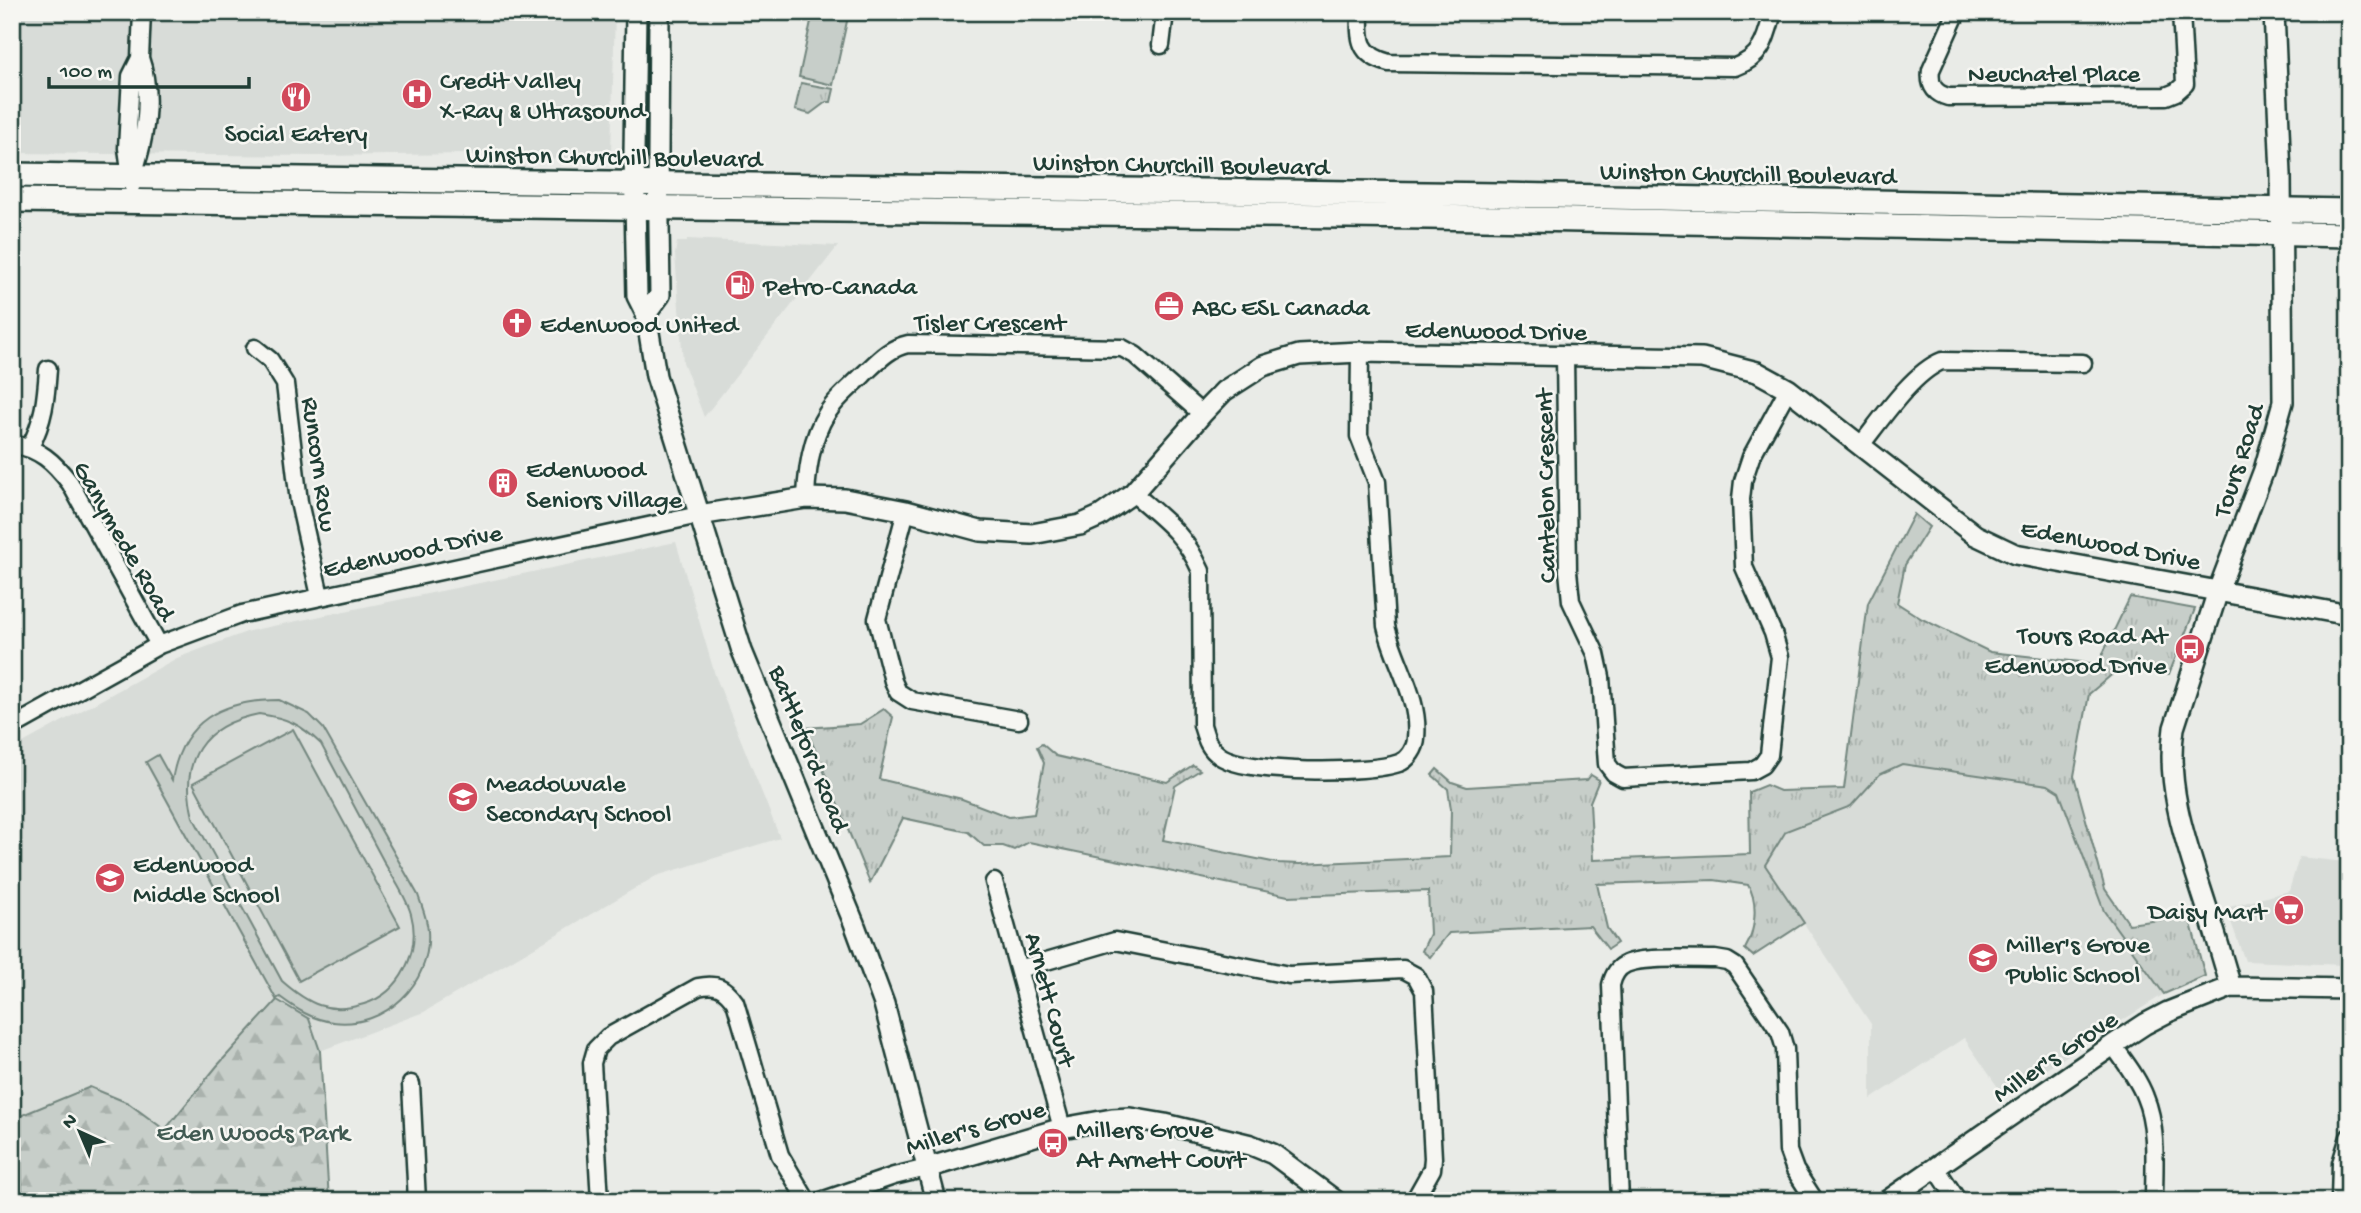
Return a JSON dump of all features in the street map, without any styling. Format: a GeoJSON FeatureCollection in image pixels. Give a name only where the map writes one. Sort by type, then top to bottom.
{"type":"FeatureCollection","features":[{"type":"Feature","properties":{"kind":"main road","name":"Winston Churchill Boulevard"},"geometry":{"type":"LineString","coordinates":[[12,175],[1499,195],[2349,211]]}},
{"type":"Feature","properties":{"kind":"main road","name":"Winston Churchill Boulevard"},"geometry":{"type":"LineString","coordinates":[[12,200],[1469,218],[2349,235]]}},
{"type":"Feature","properties":{"kind":"street"},"geometry":{"type":"LineString","coordinates":[[133,202],[127,148],[131,76],[140,58],[142,12]]}},
{"type":"Feature","properties":{"kind":"street","name":"Battleford Road"},"geometry":{"type":"LineString","coordinates":[[636,12],[634,208],[637,296],[646,314],[656,376],[742,650],[854,923],[884,1004],[936,1201]]}},
{"type":"Feature","properties":{"kind":"street"},"geometry":{"type":"LineString","coordinates":[[646,314],[660,295],[659,12]]}},
{"type":"Feature","properties":{"kind":"street"},"geometry":{"type":"LineString","coordinates":[[1161,45],[1165,12]]}},
{"type":"Feature","properties":{"kind":"street"},"geometry":{"type":"LineString","coordinates":[[1360,12],[1359,33],[1364,50],[1375,59],[1389,63],[1735,67],[1749,62],[1766,41],[1773,12]]}},
{"type":"Feature","properties":{"kind":"street","name":"Neuchatel Place"},"geometry":{"type":"LineString","coordinates":[[1958,12],[1931,70],[1933,88],[1948,97],[2166,96],[2185,84],[2181,12]]}},
{"type":"Feature","properties":{"kind":"street","name":"Tours Road"},"geometry":{"type":"LineString","coordinates":[[2231,987],[2185,839],[2172,782],[2171,751],[2174,728],[2218,591],[2264,470],[2283,402],[2282,233],[2274,12]]}},
{"type":"Feature","properties":{"kind":"street","name":"Tisler Crescent"},"geometry":{"type":"LineString","coordinates":[[806,498],[807,472],[813,445],[826,415],[832,406],[897,346],[1122,348],[1135,355],[1202,414]]}},
{"type":"Feature","properties":{"kind":"street","name":"Runcorn Row"},"geometry":{"type":"LineString","coordinates":[[255,348],[270,360],[285,384],[299,502],[320,596]]}},
{"type":"Feature","properties":{"kind":"street"},"geometry":{"type":"LineString","coordinates":[[1133,494],[1179,533],[1192,550],[1201,571],[1202,725],[1209,746],[1222,758],[1295,772],[1386,766],[1402,762],[1410,754],[1416,740],[1413,702],[1386,626],[1377,482],[1359,436],[1360,352]]}},
{"type":"Feature","properties":{"kind":"street","name":"Edenwood Drive"},"geometry":{"type":"LineString","coordinates":[[12,727],[159,645],[242,614],[699,515],[806,498],[845,499],[906,511],[980,531],[1032,534],[1080,524],[1100,516],[1133,494],[1224,391],[1263,366],[1299,355],[1360,352],[1702,358],[1757,372],[1788,389],[1975,535],[2015,554],[2349,615]]}},
{"type":"Feature","properties":{"kind":"street","name":"Cantelon Crescent"},"geometry":{"type":"LineString","coordinates":[[1565,357],[1566,543],[1571,601],[1596,654],[1601,677],[1607,764],[1614,774],[1623,778],[1751,771],[1762,765],[1769,755],[1780,657],[1773,633],[1744,567],[1741,499],[1743,481],[1751,457],[1788,389]]}},
{"type":"Feature","properties":{"kind":"street"},"geometry":{"type":"LineString","coordinates":[[1861,445],[1931,365],[1942,361],[2083,363]]}},
{"type":"Feature","properties":{"kind":"street"},"geometry":{"type":"LineString","coordinates":[[30,447],[41,425],[48,369]]}},
{"type":"Feature","properties":{"kind":"street","name":"Ganymede Road"},"geometry":{"type":"LineString","coordinates":[[12,444],[30,447],[59,469],[70,483],[159,645]]}},
{"type":"Feature","properties":{"kind":"street"},"geometry":{"type":"LineString","coordinates":[[906,511],[877,618],[898,692],[912,701],[1019,720]]}},
{"type":"Feature","properties":{"kind":"street","name":"Arnett Court"},"geometry":{"type":"LineString","coordinates":[[994,882],[1062,1128]]}},
{"type":"Feature","properties":{"kind":"street"},"geometry":{"type":"LineString","coordinates":[[1019,969],[1115,941],[1270,973],[1289,975],[1403,969],[1411,973],[1416,976],[1424,991],[1433,1158],[1432,1169],[1415,1201]]}},
{"type":"Feature","properties":{"kind":"street"},"geometry":{"type":"LineString","coordinates":[[1620,1201],[1611,985],[1614,974],[1624,965],[1637,961],[1715,959],[1735,966],[1780,1032],[1785,1049],[1788,1151],[1795,1170],[1815,1201]]}},
{"type":"Feature","properties":{"kind":"street"},"geometry":{"type":"LineString","coordinates":[[600,1201],[592,1063],[596,1049],[608,1037],[698,987],[711,984],[724,988],[735,1002],[780,1155],[807,1201]]}},
{"type":"Feature","properties":{"kind":"street","name":"Miller's Grove"},"geometry":{"type":"LineString","coordinates":[[1887,1201],[2113,1045],[2168,1012],[2231,987],[2349,989]]}},
{"type":"Feature","properties":{"kind":"street"},"geometry":{"type":"LineString","coordinates":[[2113,1045],[2144,1093],[2149,1107],[2153,1131],[2154,1201]]}},
{"type":"Feature","properties":{"kind":"street"},"geometry":{"type":"LineString","coordinates":[[411,1084],[417,1201]]}},
{"type":"Feature","properties":{"kind":"street","name":"Miller's Grove"},"geometry":{"type":"LineString","coordinates":[[821,1201],[894,1176],[1062,1128],[1130,1118],[1251,1145],[1273,1154],[1336,1201]]}},
{"type":"Feature","properties":{"kind":"street"},"geometry":{"type":"LineString","coordinates":[[2340,1201],[2341,1163],[2349,1137]]}},
{"type":"Feature","properties":{"kind":"street"},"geometry":{"type":"LineString","coordinates":[[1936,1168],[1958,1201]]}},
{"type":"Feature","properties":{"kind":"shaded area"},"geometry":{"type":"Polygon","coordinates":[[[12,12],[615,12],[611,152],[601,158],[543,159],[497,159],[467,154],[317,156],[12,153],[12,12]]]}},
{"type":"Feature","properties":{"kind":"shaded area"},"geometry":{"type":"Polygon","coordinates":[[[687,239],[838,246],[704,417],[683,362],[675,254],[677,242],[687,242],[687,239]]]}},
{"type":"Feature","properties":{"kind":"shaded area","name":"Meadowvale Secondary School"},"geometry":{"type":"Polygon","coordinates":[[[676,542],[715,675],[780,838],[656,876],[424,1012],[320,1051],[309,1019],[277,1000],[217,1066],[165,1131],[129,1103],[12,1115],[12,749],[177,658],[249,631],[676,542]]]}},
{"type":"Feature","properties":{"kind":"shaded area","name":"Miller's Grove Public School"},"geometry":{"type":"Polygon","coordinates":[[[1902,764],[2048,785],[2059,792],[2104,911],[2164,994],[2004,1096],[1964,1038],[1871,1099],[1871,1024],[1765,865],[1786,831],[1851,806],[1880,774],[1902,764]]]}},
{"type":"Feature","properties":{"kind":"shaded area"},"geometry":{"type":"Polygon","coordinates":[[[2299,857],[2345,862],[2344,965],[2245,961],[2226,908],[2289,891],[2299,857]]]}},
{"type":"Feature","properties":{"kind":"green space"},"geometry":{"type":"Polygon","coordinates":[[[813,12],[849,12],[833,85],[799,77],[813,12]]]}},
{"type":"Feature","properties":{"kind":"green space"},"geometry":{"type":"Polygon","coordinates":[[[801,83],[834,89],[831,102],[826,102],[810,114],[795,110],[801,83]]]}},
{"type":"Feature","properties":{"kind":"green space"},"geometry":{"type":"Polygon","coordinates":[[[1914,514],[1929,527],[1905,565],[1897,603],[1922,619],[1990,652],[2098,664],[2130,597],[2195,609],[2169,674],[2122,666],[2089,694],[2074,776],[2105,889],[2129,924],[2189,916],[2205,976],[2164,994],[2104,911],[2059,792],[2048,785],[1902,764],[1880,774],[1851,806],[1786,831],[1765,865],[1804,923],[1753,956],[1745,949],[1751,934],[1755,909],[1748,885],[1714,880],[1597,884],[1607,928],[1617,943],[1608,949],[1590,926],[1449,933],[1430,957],[1422,951],[1430,934],[1428,891],[1288,896],[1029,842],[1014,850],[1003,846],[984,846],[968,832],[903,818],[870,883],[806,728],[860,724],[884,709],[893,717],[879,779],[962,799],[1009,817],[1034,814],[1044,763],[1037,747],[1042,744],[1056,756],[1167,782],[1193,765],[1200,770],[1175,786],[1163,840],[1277,863],[1450,857],[1451,809],[1448,789],[1432,775],[1437,769],[1452,782],[1467,787],[1587,780],[1591,775],[1599,780],[1590,802],[1593,860],[1750,854],[1749,792],[1766,785],[1780,791],[1844,789],[1868,603],[1914,514]]]}},
{"type":"Feature","properties":{"kind":"green space"},"geometry":{"type":"Polygon","coordinates":[[[279,700],[309,714],[323,728],[418,895],[428,931],[422,969],[402,999],[370,1018],[352,1022],[326,1021],[305,1013],[280,997],[276,999],[146,762],[158,755],[172,780],[177,759],[195,728],[223,709],[258,701],[279,700]],[[259,714],[239,719],[209,736],[199,748],[189,778],[193,817],[282,981],[301,996],[330,1008],[364,1004],[388,990],[405,969],[413,942],[409,907],[321,744],[293,723],[259,714]]]}},
{"type":"Feature","properties":{"kind":"green space"},"geometry":{"type":"Polygon","coordinates":[[[293,729],[400,926],[299,981],[193,783],[293,729]]]}},
{"type":"Feature","properties":{"kind":"green space"},"geometry":{"type":"Polygon","coordinates":[[[2349,852],[2349,965],[2344,965],[2345,862],[2349,852]]]}},
{"type":"Feature","properties":{"kind":"green space","name":"Eden Woods Park"},"geometry":{"type":"Polygon","coordinates":[[[277,1000],[309,1019],[320,1051],[329,1201],[22,1201],[20,1116],[90,1087],[128,1103],[165,1130],[217,1066],[277,1000]]]}},
{"type":"Feature","properties":{"kind":"place","name":"Credit Valley X-Ray & Ultrasound"},"geometry":{"type":"Point","coordinates":[417,94]}},
{"type":"Feature","properties":{"kind":"place","name":"Social Eatery"},"geometry":{"type":"Point","coordinates":[296,97]}},
{"type":"Feature","properties":{"kind":"place","name":"Petro-Canada"},"geometry":{"type":"Point","coordinates":[740,285]}},
{"type":"Feature","properties":{"kind":"place","name":"ABC ESL Canada"},"geometry":{"type":"Point","coordinates":[1169,306]}},
{"type":"Feature","properties":{"kind":"place","name":"Edenwood United"},"geometry":{"type":"Point","coordinates":[517,323]}},
{"type":"Feature","properties":{"kind":"place","name":"Edenwood Seniors Village"},"geometry":{"type":"Point","coordinates":[503,483]}},
{"type":"Feature","properties":{"kind":"place","name":"Tours Road At Edenwood Drive"},"geometry":{"type":"Point","coordinates":[2190,649]}},
{"type":"Feature","properties":{"kind":"place","name":"Meadowvale Secondary School"},"geometry":{"type":"Point","coordinates":[463,797]}},
{"type":"Feature","properties":{"kind":"place","name":"Edenwood Middle School"},"geometry":{"type":"Point","coordinates":[110,878]}},
{"type":"Feature","properties":{"kind":"place","name":"Daisy Mart"},"geometry":{"type":"Point","coordinates":[2289,910]}},
{"type":"Feature","properties":{"kind":"place","name":"Miller's Grove Public School"},"geometry":{"type":"Point","coordinates":[1983,958]}},
{"type":"Feature","properties":{"kind":"place","name":"Millers Grove At Arnett Court"},"geometry":{"type":"Point","coordinates":[1053,1143]}}]}
